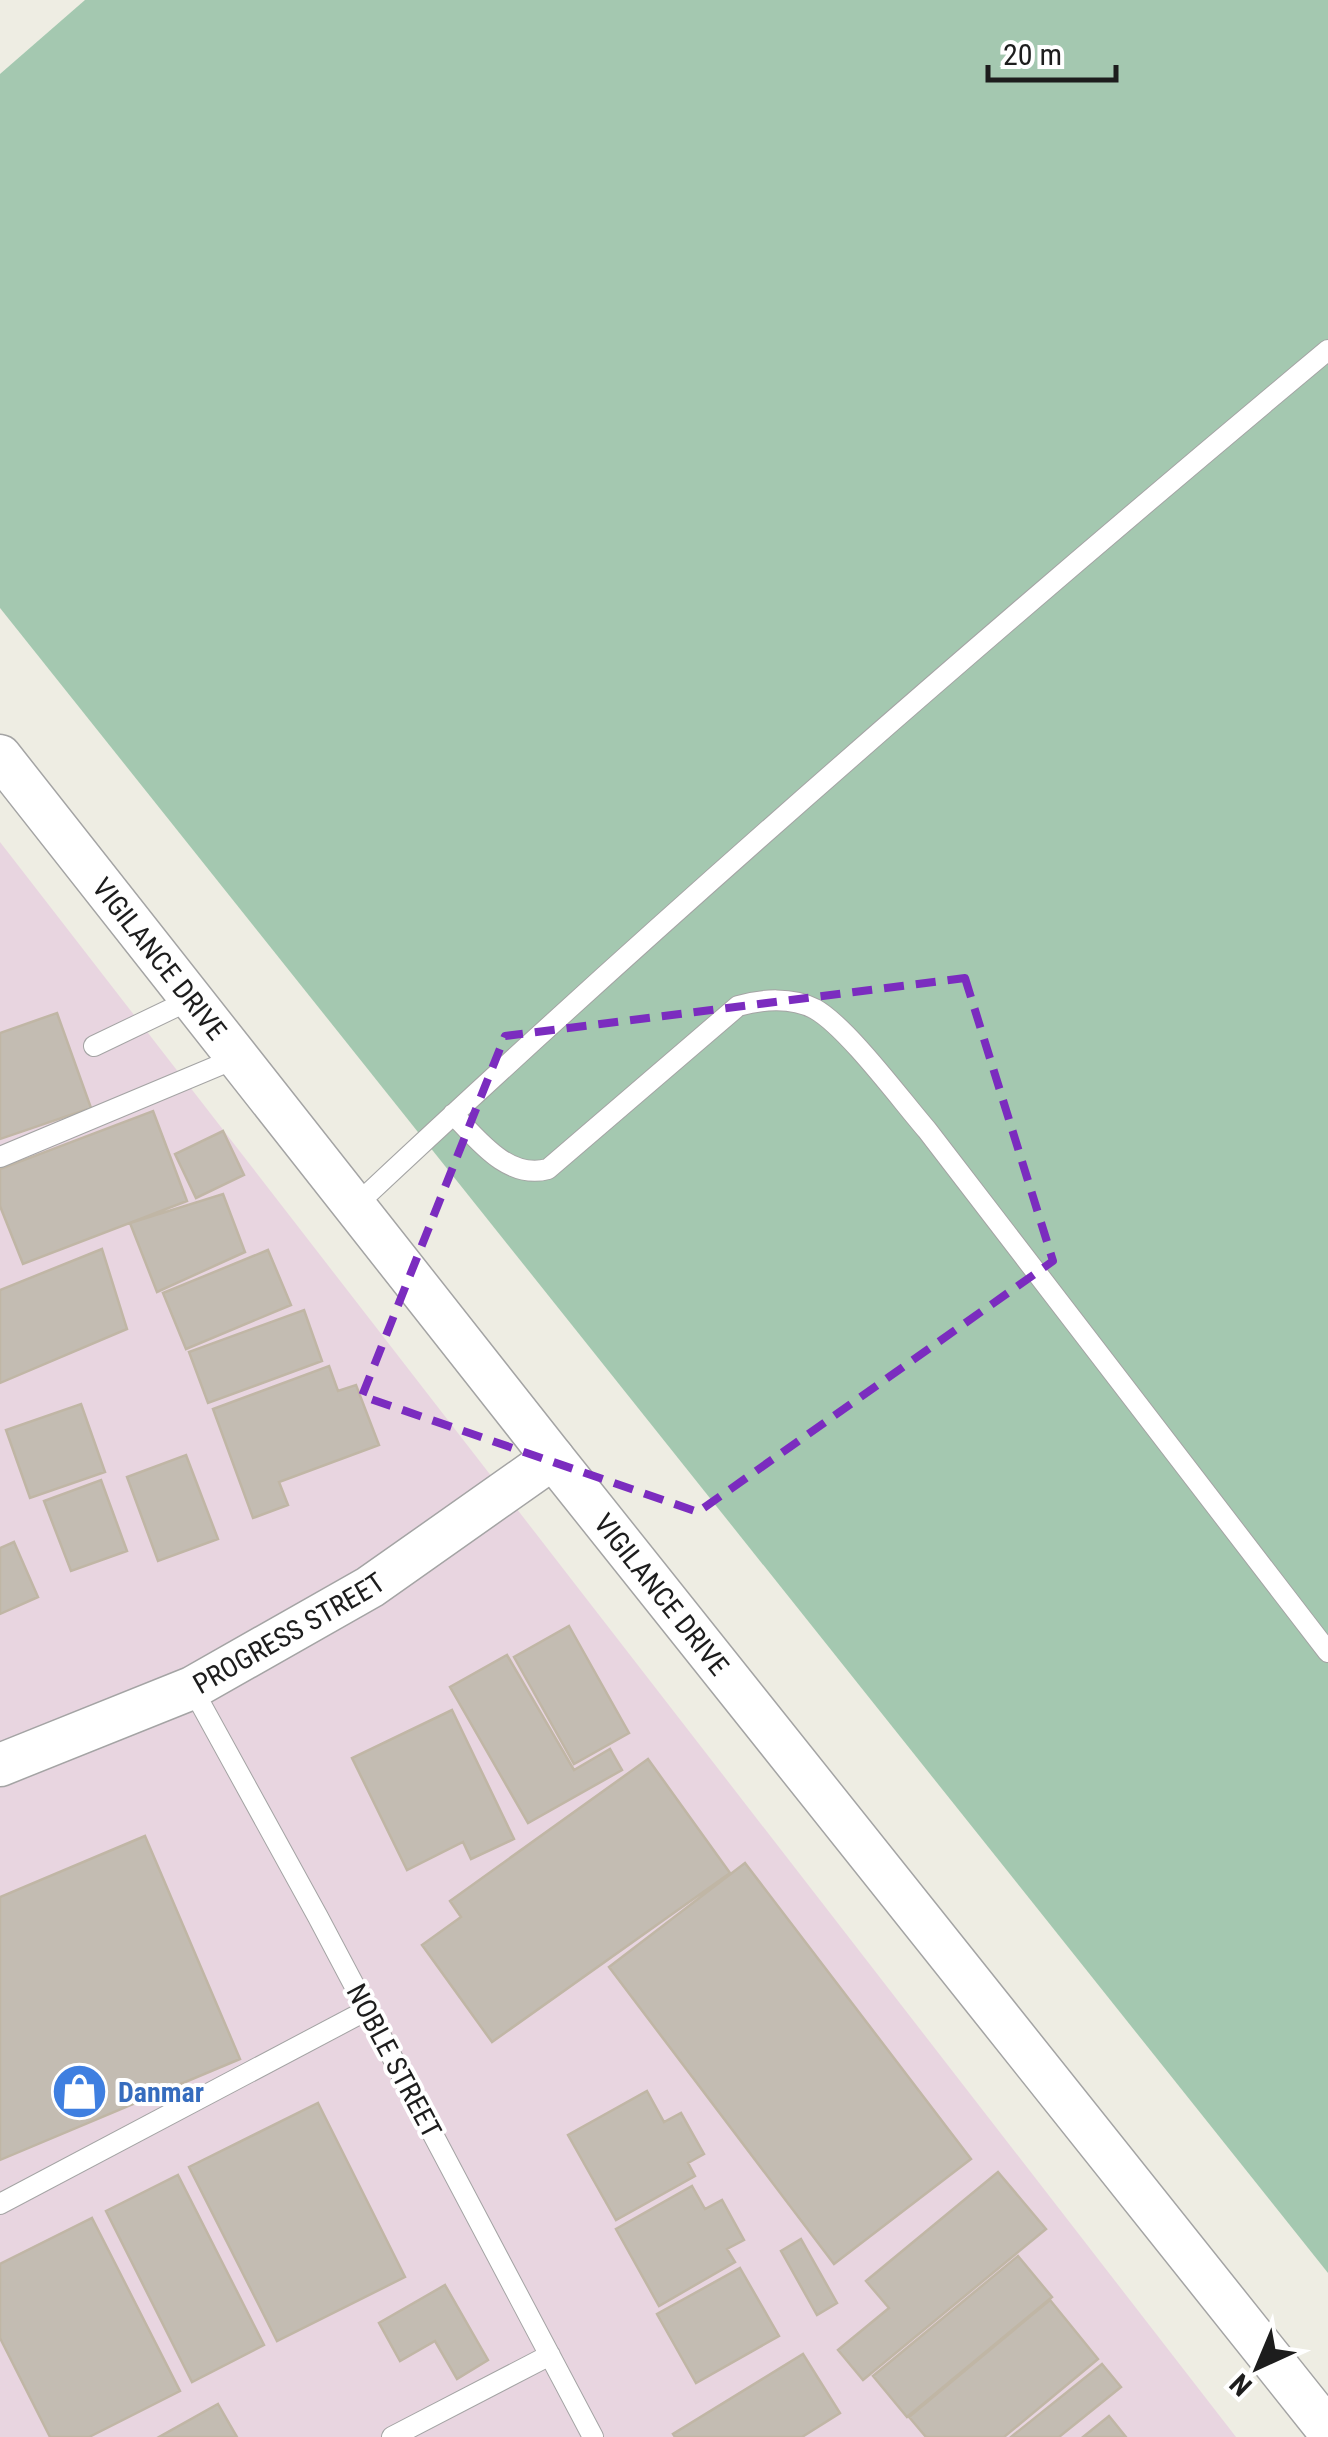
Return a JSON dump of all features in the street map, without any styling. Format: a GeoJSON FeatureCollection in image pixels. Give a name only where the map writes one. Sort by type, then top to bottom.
{"type":"FeatureCollection","features":[{"type":"Feature","properties":{"kind":"street","name":"VIGILANCE DRIVE"},"geometry":{"type":"LineString","coordinates":[[0,756],[553,1458],[1328,2430]]}},
{"type":"Feature","properties":{"kind":"street","name":"PROGRESS STREET"},"geometry":{"type":"LineString","coordinates":[[0,1765],[192,1688],[370,1587],[553,1458]]}},
{"type":"Feature","properties":{"kind":"lane"},"geometry":{"type":"LineString","coordinates":[[355,1206],[538,1034],[796,805],[1328,350]]}},
{"type":"Feature","properties":{"kind":"lane"},"geometry":{"type":"LineString","coordinates":[[94,1046],[192,998]]}},
{"type":"Feature","properties":{"kind":"lane"},"geometry":{"type":"LineString","coordinates":[[453,1114],[508,1165],[535,1172],[548,1169],[738,1006],[776,1000],[812,1007],[858,1050],[927,1130],[1328,1652]]}},
{"type":"Feature","properties":{"kind":"lane"},"geometry":{"type":"LineString","coordinates":[[0,1158],[238,1058]]}},
{"type":"Feature","properties":{"kind":"lane","name":"NOBLE STREET"},"geometry":{"type":"LineString","coordinates":[[192,1688],[593,2437]]}},
{"type":"Feature","properties":{"kind":"lane"},"geometry":{"type":"LineString","coordinates":[[0,2204],[367,2010]]}},
{"type":"Feature","properties":{"kind":"lane"},"geometry":{"type":"LineString","coordinates":[[392,2437],[550,2355]]}},
{"type":"Feature","properties":{"kind":"highlighted area"},"geometry":{"type":"Polygon","coordinates":[[[965,978],[1053,1261],[698,1512],[362,1396],[505,1036],[965,978]]]}},
{"type":"Feature","properties":{"kind":"shaded area"},"geometry":{"type":"Polygon","coordinates":[[[0,842],[1236,2437],[0,2437],[0,842]]]}},
{"type":"Feature","properties":{"kind":"green space"},"geometry":{"type":"Polygon","coordinates":[[[85,0],[1328,0],[1328,2273],[0,608],[0,74],[85,0]]]}},
{"type":"Feature","properties":{"kind":"building"},"geometry":{"type":"Polygon","coordinates":[[[57,1013],[91,1108],[0,1139],[0,1033],[57,1013]]]}},
{"type":"Feature","properties":{"kind":"building"},"geometry":{"type":"Polygon","coordinates":[[[153,1111],[187,1201],[23,1264],[0,1206],[0,1169],[153,1111]]]}},
{"type":"Feature","properties":{"kind":"building"},"geometry":{"type":"Polygon","coordinates":[[[223,1131],[244,1175],[196,1198],[175,1154],[223,1131]]]}},
{"type":"Feature","properties":{"kind":"building"},"geometry":{"type":"Polygon","coordinates":[[[223,1194],[245,1252],[157,1292],[130,1223],[223,1194]]]}},
{"type":"Feature","properties":{"kind":"building"},"geometry":{"type":"Polygon","coordinates":[[[102,1249],[127,1329],[0,1383],[0,1290],[102,1249]]]}},
{"type":"Feature","properties":{"kind":"building"},"geometry":{"type":"Polygon","coordinates":[[[268,1250],[291,1305],[186,1349],[163,1293],[268,1250]]]}},
{"type":"Feature","properties":{"kind":"building"},"geometry":{"type":"Polygon","coordinates":[[[304,1310],[322,1361],[208,1403],[189,1352],[304,1310]]]}},
{"type":"Feature","properties":{"kind":"building"},"geometry":{"type":"Polygon","coordinates":[[[329,1366],[338,1391],[356,1385],[379,1445],[279,1482],[288,1505],[253,1518],[213,1409],[329,1366]]]}},
{"type":"Feature","properties":{"kind":"building"},"geometry":{"type":"Polygon","coordinates":[[[81,1404],[105,1472],[30,1498],[6,1430],[81,1404]]]}},
{"type":"Feature","properties":{"kind":"building"},"geometry":{"type":"Polygon","coordinates":[[[186,1455],[218,1539],[158,1561],[127,1477],[186,1455]]]}},
{"type":"Feature","properties":{"kind":"building"},"geometry":{"type":"Polygon","coordinates":[[[101,1480],[127,1551],[71,1571],[44,1501],[101,1480]]]}},
{"type":"Feature","properties":{"kind":"building"},"geometry":{"type":"Polygon","coordinates":[[[14,1542],[38,1597],[0,1614],[0,1548],[14,1542]]]}},
{"type":"Feature","properties":{"kind":"building"},"geometry":{"type":"Polygon","coordinates":[[[569,1626],[629,1733],[574,1764],[514,1657],[569,1626]]]}},
{"type":"Feature","properties":{"kind":"building"},"geometry":{"type":"Polygon","coordinates":[[[507,1655],[574,1770],[610,1749],[622,1770],[528,1823],[450,1687],[507,1655]]]}},
{"type":"Feature","properties":{"kind":"building"},"geometry":{"type":"Polygon","coordinates":[[[452,1710],[514,1839],[471,1859],[463,1842],[407,1870],[352,1758],[452,1710]]]}},
{"type":"Feature","properties":{"kind":"building"},"geometry":{"type":"Polygon","coordinates":[[[648,1759],[730,1873],[492,2042],[422,1945],[461,1917],[450,1901],[648,1759]]]}},
{"type":"Feature","properties":{"kind":"building"},"geometry":{"type":"Polygon","coordinates":[[[145,1836],[240,2059],[0,2160],[0,1897],[145,1836]]]}},
{"type":"Feature","properties":{"kind":"building"},"geometry":{"type":"Polygon","coordinates":[[[745,1863],[971,2159],[834,2264],[609,1967],[745,1863]]]}},
{"type":"Feature","properties":{"kind":"building"},"geometry":{"type":"Polygon","coordinates":[[[647,2091],[664,2122],[681,2113],[704,2154],[688,2163],[695,2176],[616,2220],[568,2135],[647,2091]]]}},
{"type":"Feature","properties":{"kind":"building"},"geometry":{"type":"Polygon","coordinates":[[[318,2103],[405,2277],[277,2341],[189,2167],[318,2103]]]}},
{"type":"Feature","properties":{"kind":"building"},"geometry":{"type":"Polygon","coordinates":[[[998,2172],[1046,2229],[863,2380],[838,2350],[889,2308],[866,2281],[998,2172]]]}},
{"type":"Feature","properties":{"kind":"building"},"geometry":{"type":"Polygon","coordinates":[[[178,2175],[264,2345],[192,2382],[106,2211],[178,2175]]]}},
{"type":"Feature","properties":{"kind":"building"},"geometry":{"type":"Polygon","coordinates":[[[692,2186],[705,2209],[722,2200],[744,2240],[727,2249],[735,2262],[659,2306],[616,2229],[692,2186]]]}},
{"type":"Feature","properties":{"kind":"building"},"geometry":{"type":"Polygon","coordinates":[[[92,2218],[180,2391],[89,2437],[50,2437],[0,2338],[0,2264],[92,2218]]]}},
{"type":"Feature","properties":{"kind":"building"},"geometry":{"type":"Polygon","coordinates":[[[801,2239],[837,2303],[817,2315],[781,2251],[801,2239]]]}},
{"type":"Feature","properties":{"kind":"building"},"geometry":{"type":"Polygon","coordinates":[[[1018,2256],[1052,2297],[907,2417],[873,2376],[1018,2256]]]}},
{"type":"Feature","properties":{"kind":"building"},"geometry":{"type":"Polygon","coordinates":[[[740,2268],[779,2336],[696,2383],[657,2314],[740,2268]]]}},
{"type":"Feature","properties":{"kind":"building"},"geometry":{"type":"Polygon","coordinates":[[[445,2285],[488,2360],[457,2379],[435,2341],[400,2361],[379,2323],[445,2285]]]}},
{"type":"Feature","properties":{"kind":"building"},"geometry":{"type":"Polygon","coordinates":[[[1050,2300],[1098,2359],[1004,2437],[926,2437],[909,2417],[1050,2300]]]}},
{"type":"Feature","properties":{"kind":"building"},"geometry":{"type":"Polygon","coordinates":[[[803,2354],[840,2413],[802,2437],[673,2434],[803,2354]]]}},
{"type":"Feature","properties":{"kind":"building"},"geometry":{"type":"Polygon","coordinates":[[[1102,2364],[1121,2387],[1059,2437],[1011,2437],[1102,2364]]]}},
{"type":"Feature","properties":{"kind":"building"},"geometry":{"type":"Polygon","coordinates":[[[218,2404],[237,2437],[159,2437],[218,2404]]]}},
{"type":"Feature","properties":{"kind":"building"},"geometry":{"type":"Polygon","coordinates":[[[1109,2416],[1126,2437],[1083,2437],[1109,2416]]]}},
{"type":"Feature","properties":{"kind":"place","name":"Danmar"},"geometry":{"type":"Point","coordinates":[79,2092]}}]}
